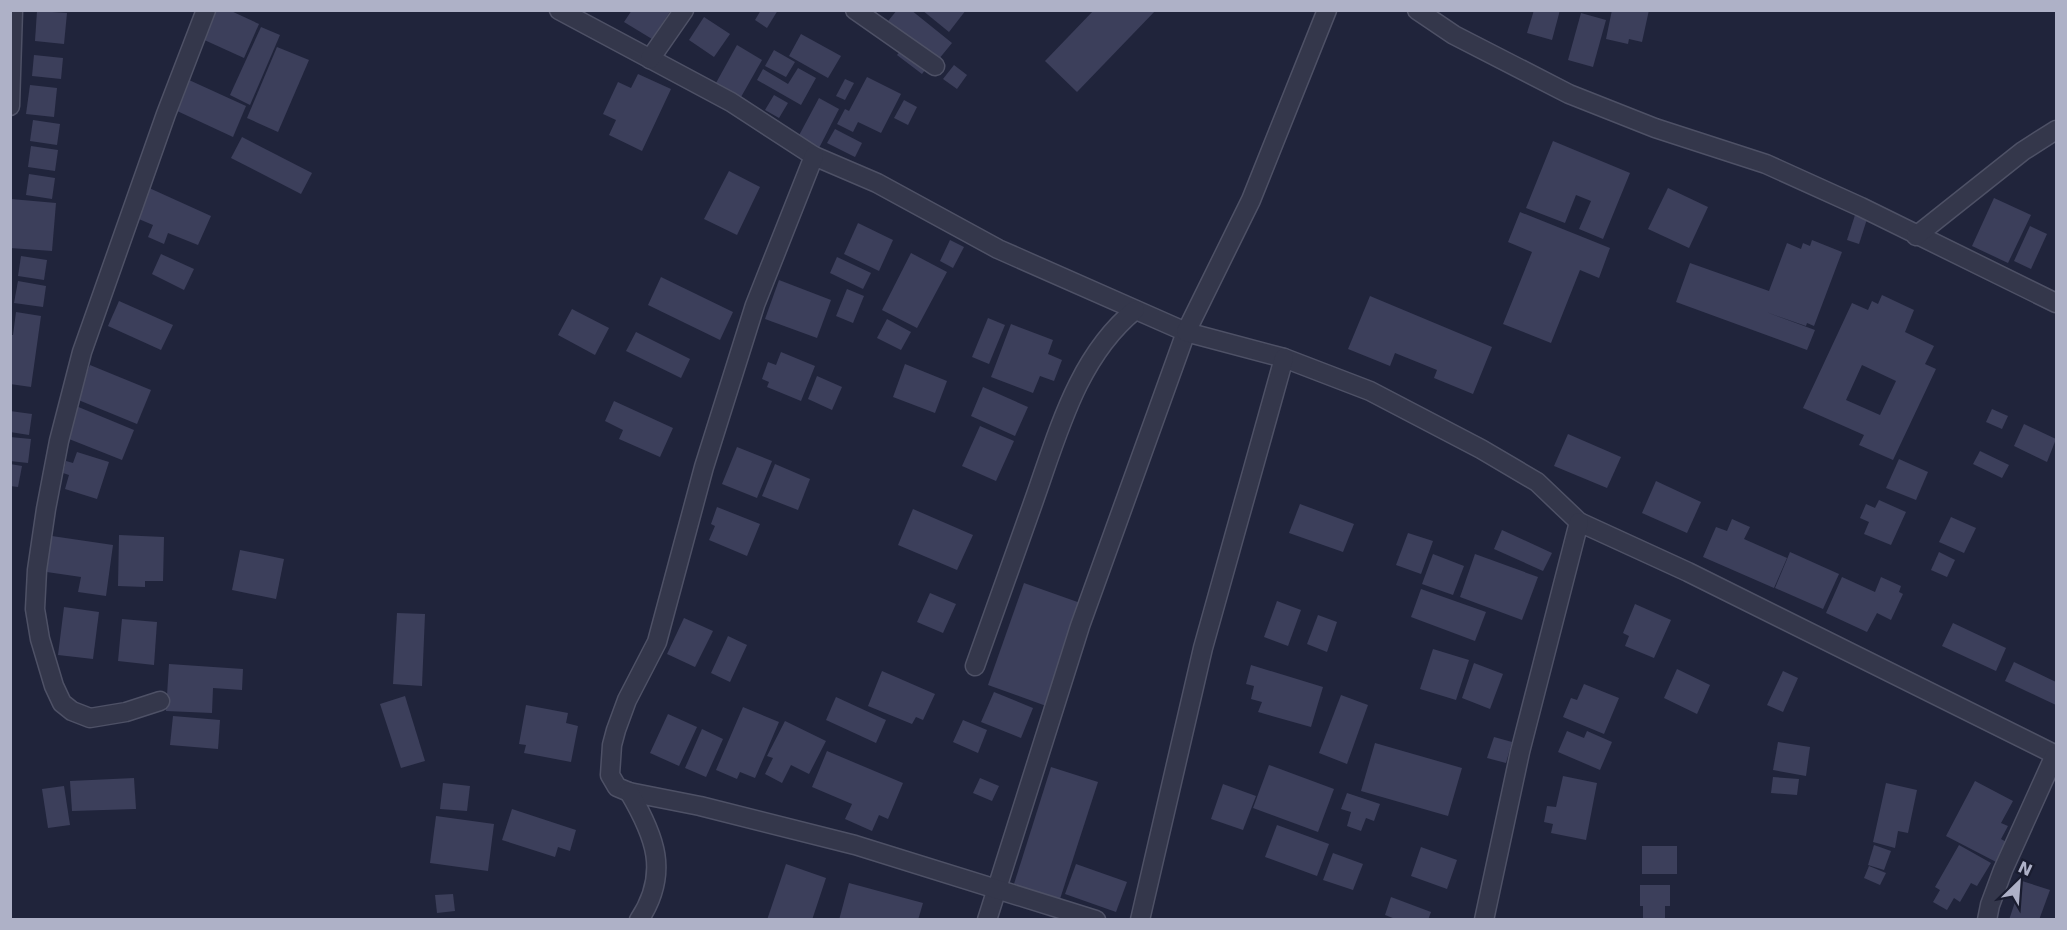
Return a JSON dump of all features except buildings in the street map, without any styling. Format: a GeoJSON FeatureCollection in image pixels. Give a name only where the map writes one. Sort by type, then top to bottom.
{"type":"FeatureCollection","features":[{"type":"Feature","properties":{"kind":"street"},"geometry":{"type":"LineString","coordinates":[[11,99],[13,10]]}},
{"type":"Feature","properties":{"kind":"street"},"geometry":{"type":"LineString","coordinates":[[160,701],[126,712],[90,718],[72,711],[62,703],[48,669],[40,639],[35,609],[37,570],[59,441],[82,352],[166,114],[206,10]]}},
{"type":"Feature","properties":{"kind":"street"},"geometry":{"type":"LineString","coordinates":[[560,10],[731,102],[814,156],[877,183],[998,249],[1186,332],[1284,358],[1370,391],[1481,449],[1537,482],[1579,522],[1688,572],[2056,755],[2003,870],[1987,920]]}},
{"type":"Feature","properties":{"kind":"street"},"geometry":{"type":"LineString","coordinates":[[650,59],[684,10]]}},
{"type":"Feature","properties":{"kind":"street"},"geometry":{"type":"LineString","coordinates":[[855,10],[935,66]]}},
{"type":"Feature","properties":{"kind":"street"},"geometry":{"type":"LineString","coordinates":[[987,920],[1080,626],[1186,332],[1251,200],[1327,10]]}},
{"type":"Feature","properties":{"kind":"street"},"geometry":{"type":"LineString","coordinates":[[1417,10],[1454,35],[1569,94],[1655,128],[1766,164],[1861,207],[2056,303]]}},
{"type":"Feature","properties":{"kind":"street"},"geometry":{"type":"LineString","coordinates":[[1917,236],[2023,151],[2056,130]]}},
{"type":"Feature","properties":{"kind":"street"},"geometry":{"type":"LineString","coordinates":[[814,156],[755,305],[704,467],[657,642],[627,700],[614,737],[610,775],[617,787],[629,792],[700,806],[855,845],[1096,920]]}},
{"type":"Feature","properties":{"kind":"street"},"geometry":{"type":"LineString","coordinates":[[975,666],[1064,416],[1082,375],[1120,322],[1135,310]]}},
{"type":"Feature","properties":{"kind":"street"},"geometry":{"type":"LineString","coordinates":[[1140,920],[1203,648],[1284,358]]}},
{"type":"Feature","properties":{"kind":"street"},"geometry":{"type":"LineString","coordinates":[[1484,920],[1520,753],[1579,522]]}},
{"type":"Feature","properties":{"kind":"street"},"geometry":{"type":"LineString","coordinates":[[629,792],[646,823],[658,864],[656,881],[648,907],[639,920]]}}]}
